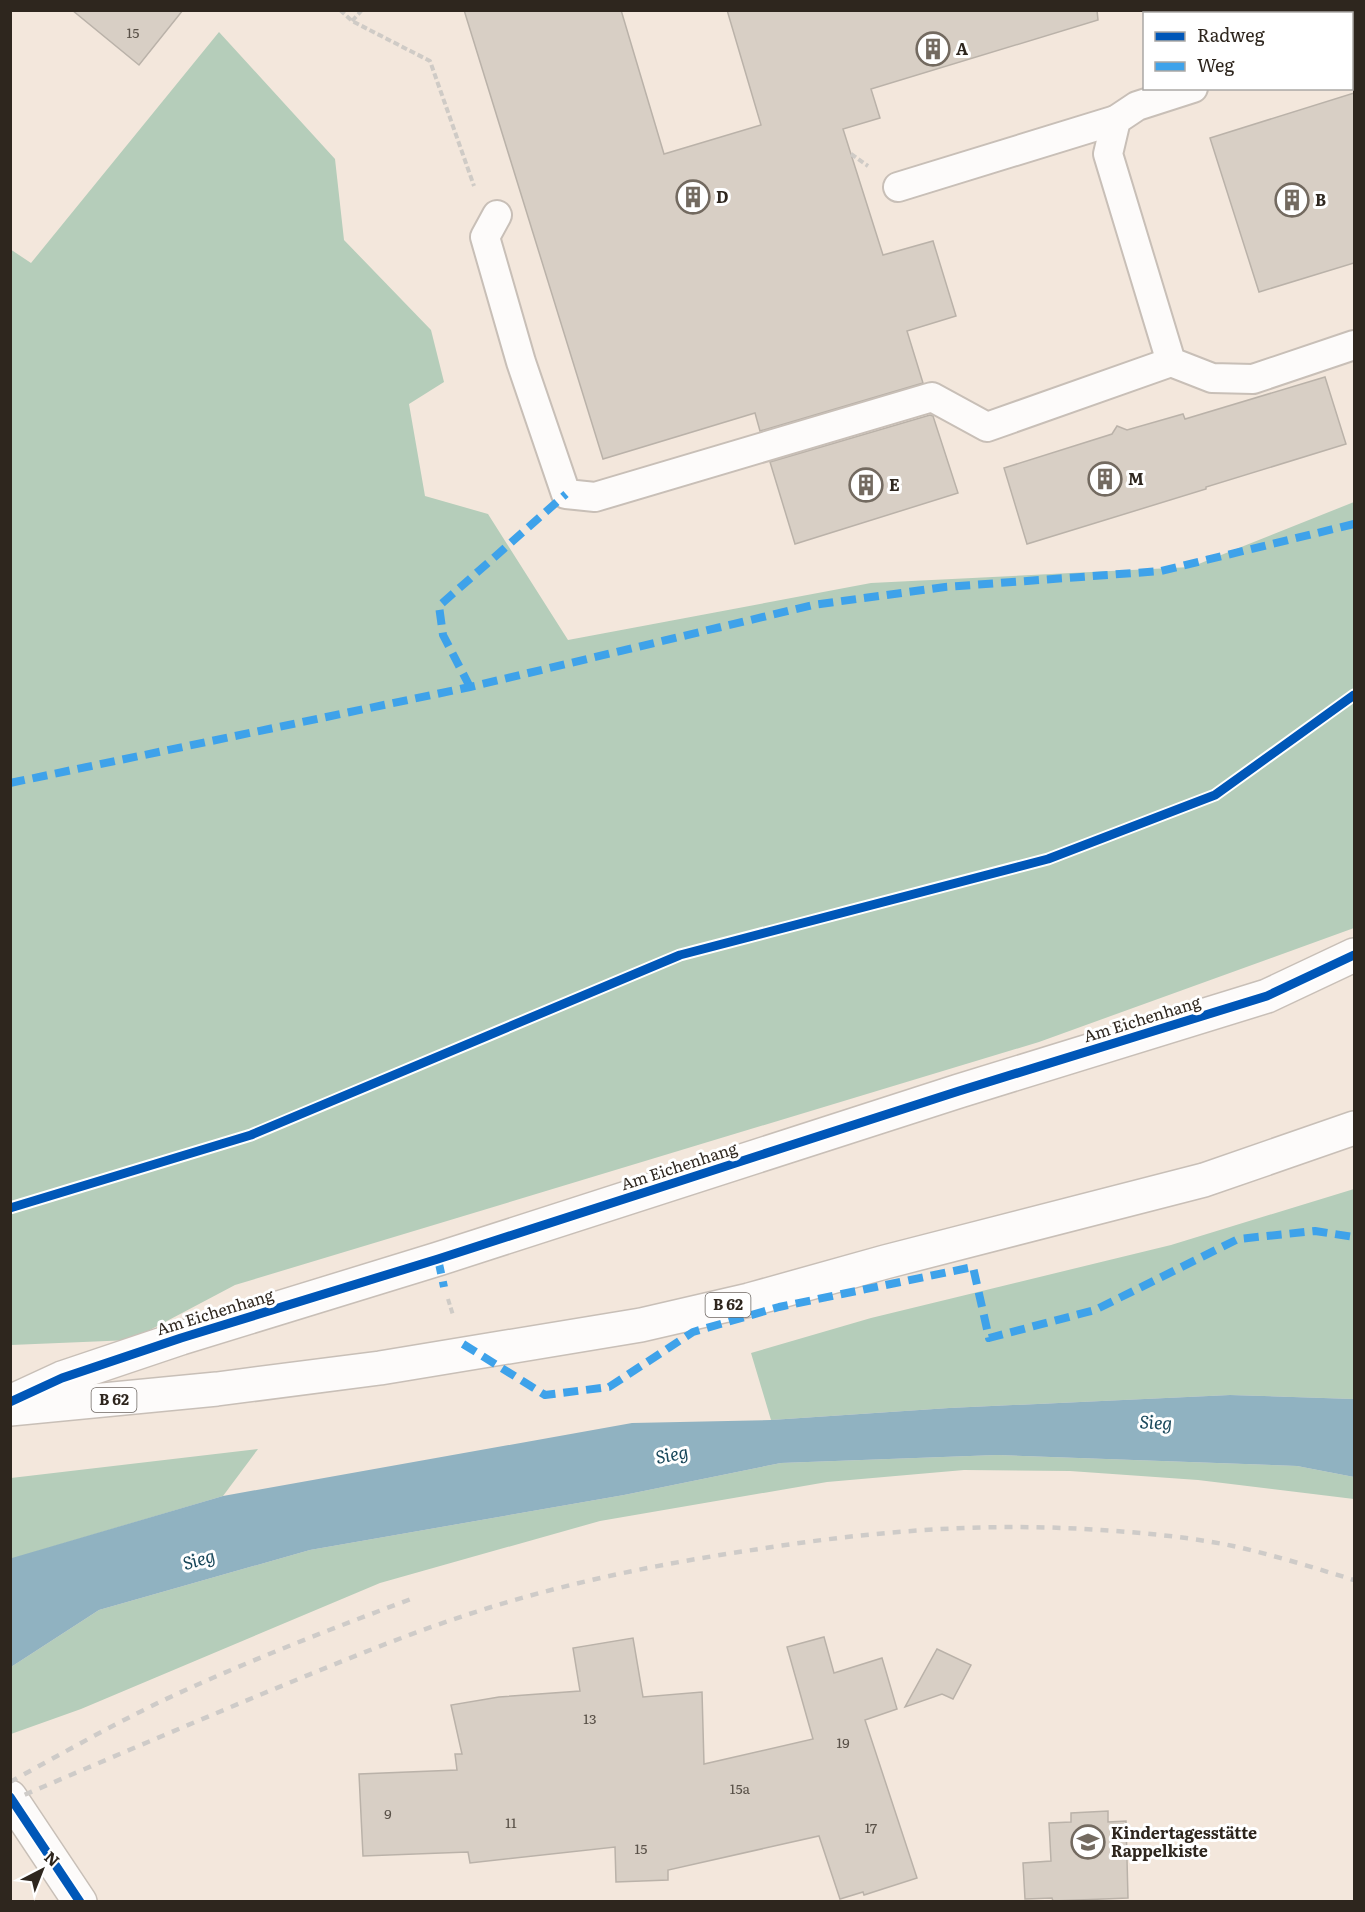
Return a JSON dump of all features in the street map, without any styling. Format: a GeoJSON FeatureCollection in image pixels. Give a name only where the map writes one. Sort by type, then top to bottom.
{"type":"FeatureCollection","features":[{"type":"Feature","properties":{"kind":"street","name":"Am Eichenhang"},"geometry":{"type":"LineString","coordinates":[[10,1401],[62,1378],[181,1338],[438,1260],[959,1091],[1267,996],[1354,955]]}},
{"type":"Feature","properties":{"kind":"street","name":"B 62"},"geometry":{"type":"LineString","coordinates":[[10,1410],[195,1391],[380,1368],[630,1327],[749,1300],[1204,1180],[1354,1128]]}},
{"type":"Feature","properties":{"kind":"street"},"geometry":{"type":"LineString","coordinates":[[10,1797],[80,1902]]}},
{"type":"Feature","properties":{"kind":"lane"},"geometry":{"type":"LineString","coordinates":[[898,187],[1116,120],[1137,106],[1187,90]]}},
{"type":"Feature","properties":{"kind":"lane"},"geometry":{"type":"LineString","coordinates":[[1116,120],[1108,154],[1171,362]]}},
{"type":"Feature","properties":{"kind":"lane"},"geometry":{"type":"LineString","coordinates":[[497,215],[485,237],[521,362],[567,494],[595,497],[932,397],[987,427],[1171,362],[1212,378],[1252,379],[1354,345]]}},
{"type":"Feature","properties":{"kind":"path"},"geometry":{"type":"LineString","coordinates":[[340,10],[352,21],[430,61],[472,181]]}},
{"type":"Feature","properties":{"kind":"path"},"geometry":{"type":"LineString","coordinates":[[352,21],[362,10]]}},
{"type":"Feature","properties":{"kind":"green space"},"geometry":{"type":"Polygon","coordinates":[[[219,32],[335,159],[344,240],[431,330],[444,382],[409,404],[425,496],[488,514],[568,640],[871,583],[1191,567],[1354,502],[1354,928],[1039,1042],[235,1285],[131,1340],[11,1345],[10,249],[31,263],[219,32]]]}},
{"type":"Feature","properties":{"kind":"green space"},"geometry":{"type":"Polygon","coordinates":[[[1354,1189],[1354,1399],[1230,1395],[949,1408],[771,1420],[751,1353],[871,1318],[1171,1245],[1354,1189]]]}},
{"type":"Feature","properties":{"kind":"green space"},"geometry":{"type":"Polygon","coordinates":[[[258,1449],[223,1496],[11,1559],[11,1478],[258,1449]]]}},
{"type":"Feature","properties":{"kind":"green space"},"geometry":{"type":"Polygon","coordinates":[[[997,1455],[1297,1466],[1354,1477],[1354,1499],[1198,1480],[1070,1471],[964,1470],[827,1482],[600,1521],[380,1583],[81,1709],[11,1734],[11,1667],[99,1610],[310,1550],[624,1495],[781,1463],[997,1455]]]}},
{"type":"Feature","properties":{"kind":"water","name":"Sieg"},"geometry":{"type":"Polygon","coordinates":[[[1230,1395],[1354,1399],[1354,1477],[1297,1466],[997,1455],[781,1463],[624,1495],[310,1550],[99,1610],[11,1667],[12,1558],[223,1496],[632,1423],[771,1420],[949,1408],[1230,1395]]]}},
{"type":"Feature","properties":{"kind":"building"},"geometry":{"type":"Polygon","coordinates":[[[72,10],[183,10],[139,65],[72,10]]]}},
{"type":"Feature","properties":{"kind":"building","name":"D"},"geometry":{"type":"Polygon","coordinates":[[[464,10],[621,10],[664,154],[761,125],[727,10],[1097,10],[1098,20],[871,89],[880,118],[843,129],[883,255],[933,241],[956,316],[907,331],[923,383],[760,431],[755,413],[603,459],[464,10]]]}},
{"type":"Feature","properties":{"kind":"building","name":"B"},"geometry":{"type":"Polygon","coordinates":[[[1354,93],[1354,263],[1259,292],[1210,138],[1354,93]]]}},
{"type":"Feature","properties":{"kind":"building"},"geometry":{"type":"Polygon","coordinates":[[[1325,377],[1346,444],[1027,544],[1004,468],[1112,434],[1117,426],[1127,430],[1183,414],[1185,419],[1325,377]]]}},
{"type":"Feature","properties":{"kind":"building","name":"E"},"geometry":{"type":"Polygon","coordinates":[[[933,416],[958,493],[795,544],[770,462],[933,416]]]}},
{"type":"Feature","properties":{"kind":"building"},"geometry":{"type":"Polygon","coordinates":[[[824,1637],[834,1673],[882,1658],[897,1709],[865,1720],[917,1878],[864,1895],[863,1892],[840,1899],[819,1836],[668,1870],[668,1880],[616,1882],[615,1847],[470,1863],[468,1852],[363,1856],[359,1774],[457,1770],[455,1754],[462,1754],[451,1705],[499,1697],[580,1691],[573,1648],[633,1638],[643,1697],[702,1692],[704,1764],[813,1739],[787,1647],[824,1637]]]}},
{"type":"Feature","properties":{"kind":"building"},"geometry":{"type":"Polygon","coordinates":[[[937,1649],[971,1665],[953,1699],[942,1694],[905,1707],[937,1649]]]}},
{"type":"Feature","properties":{"kind":"building","name":"Kindertagesstätte Rappelkiste"},"geometry":{"type":"Polygon","coordinates":[[[1108,1811],[1108,1822],[1126,1821],[1128,1898],[1053,1901],[1052,1898],[1025,1899],[1023,1863],[1051,1861],[1049,1823],[1071,1822],[1071,1813],[1108,1811]]]}},
{"type":"Feature","properties":{"kind":"railway"},"geometry":{"type":"LineString","coordinates":[[10,1801],[262,1694],[379,1646],[438,1625],[562,1587],[627,1572],[726,1554],[887,1533],[972,1528],[1058,1528],[1151,1534],[1217,1543],[1354,1580]]}},
{"type":"Feature","properties":{"kind":"railway"},"geometry":{"type":"LineString","coordinates":[[10,1782],[125,1719],[194,1686],[411,1599]]}},
{"type":"Feature","properties":{"kind":"marked path"},"geometry":{"type":"LineString","coordinates":[[470,687],[443,635],[439,606],[566,494]]}},
{"type":"Feature","properties":{"kind":"marked path"},"geometry":{"type":"LineString","coordinates":[[10,783],[470,687],[813,605],[945,587],[1161,571],[1354,524]]}},
{"type":"Feature","properties":{"kind":"marked path"},"geometry":{"type":"LineString","coordinates":[[463,1344],[545,1395],[609,1387],[693,1332],[779,1307],[973,1267],[989,1338],[1095,1310],[1238,1239],[1315,1231],[1354,1237]]}},
{"type":"Feature","properties":{"kind":"marked path"},"geometry":{"type":"LineString","coordinates":[[438,1259],[444,1287]]}},
{"type":"Feature","properties":{"kind":"cycle path"},"geometry":{"type":"LineString","coordinates":[[10,1208],[251,1135],[680,955],[1048,859],[1215,795],[1354,695]]}},
{"type":"Feature","properties":{"kind":"cycle path"},"geometry":{"type":"LineString","coordinates":[[10,1402],[62,1378],[181,1338],[438,1259],[959,1091],[1267,996],[1354,955]]}},
{"type":"Feature","properties":{"kind":"cycle path"},"geometry":{"type":"LineString","coordinates":[[10,1797],[80,1902]]}},
{"type":"Feature","properties":{"kind":"place","name":"A"},"geometry":{"type":"Point","coordinates":[933,49]}},
{"type":"Feature","properties":{"kind":"place","name":"D"},"geometry":{"type":"Point","coordinates":[693,197]}},
{"type":"Feature","properties":{"kind":"place","name":"B"},"geometry":{"type":"Point","coordinates":[1292,200]}},
{"type":"Feature","properties":{"kind":"place","name":"M"},"geometry":{"type":"Point","coordinates":[1105,479]}},
{"type":"Feature","properties":{"kind":"place","name":"E"},"geometry":{"type":"Point","coordinates":[866,485]}},
{"type":"Feature","properties":{"kind":"place","name":"Kindertagesstätte Rappelkiste"},"geometry":{"type":"Point","coordinates":[1088,1842]}}]}
